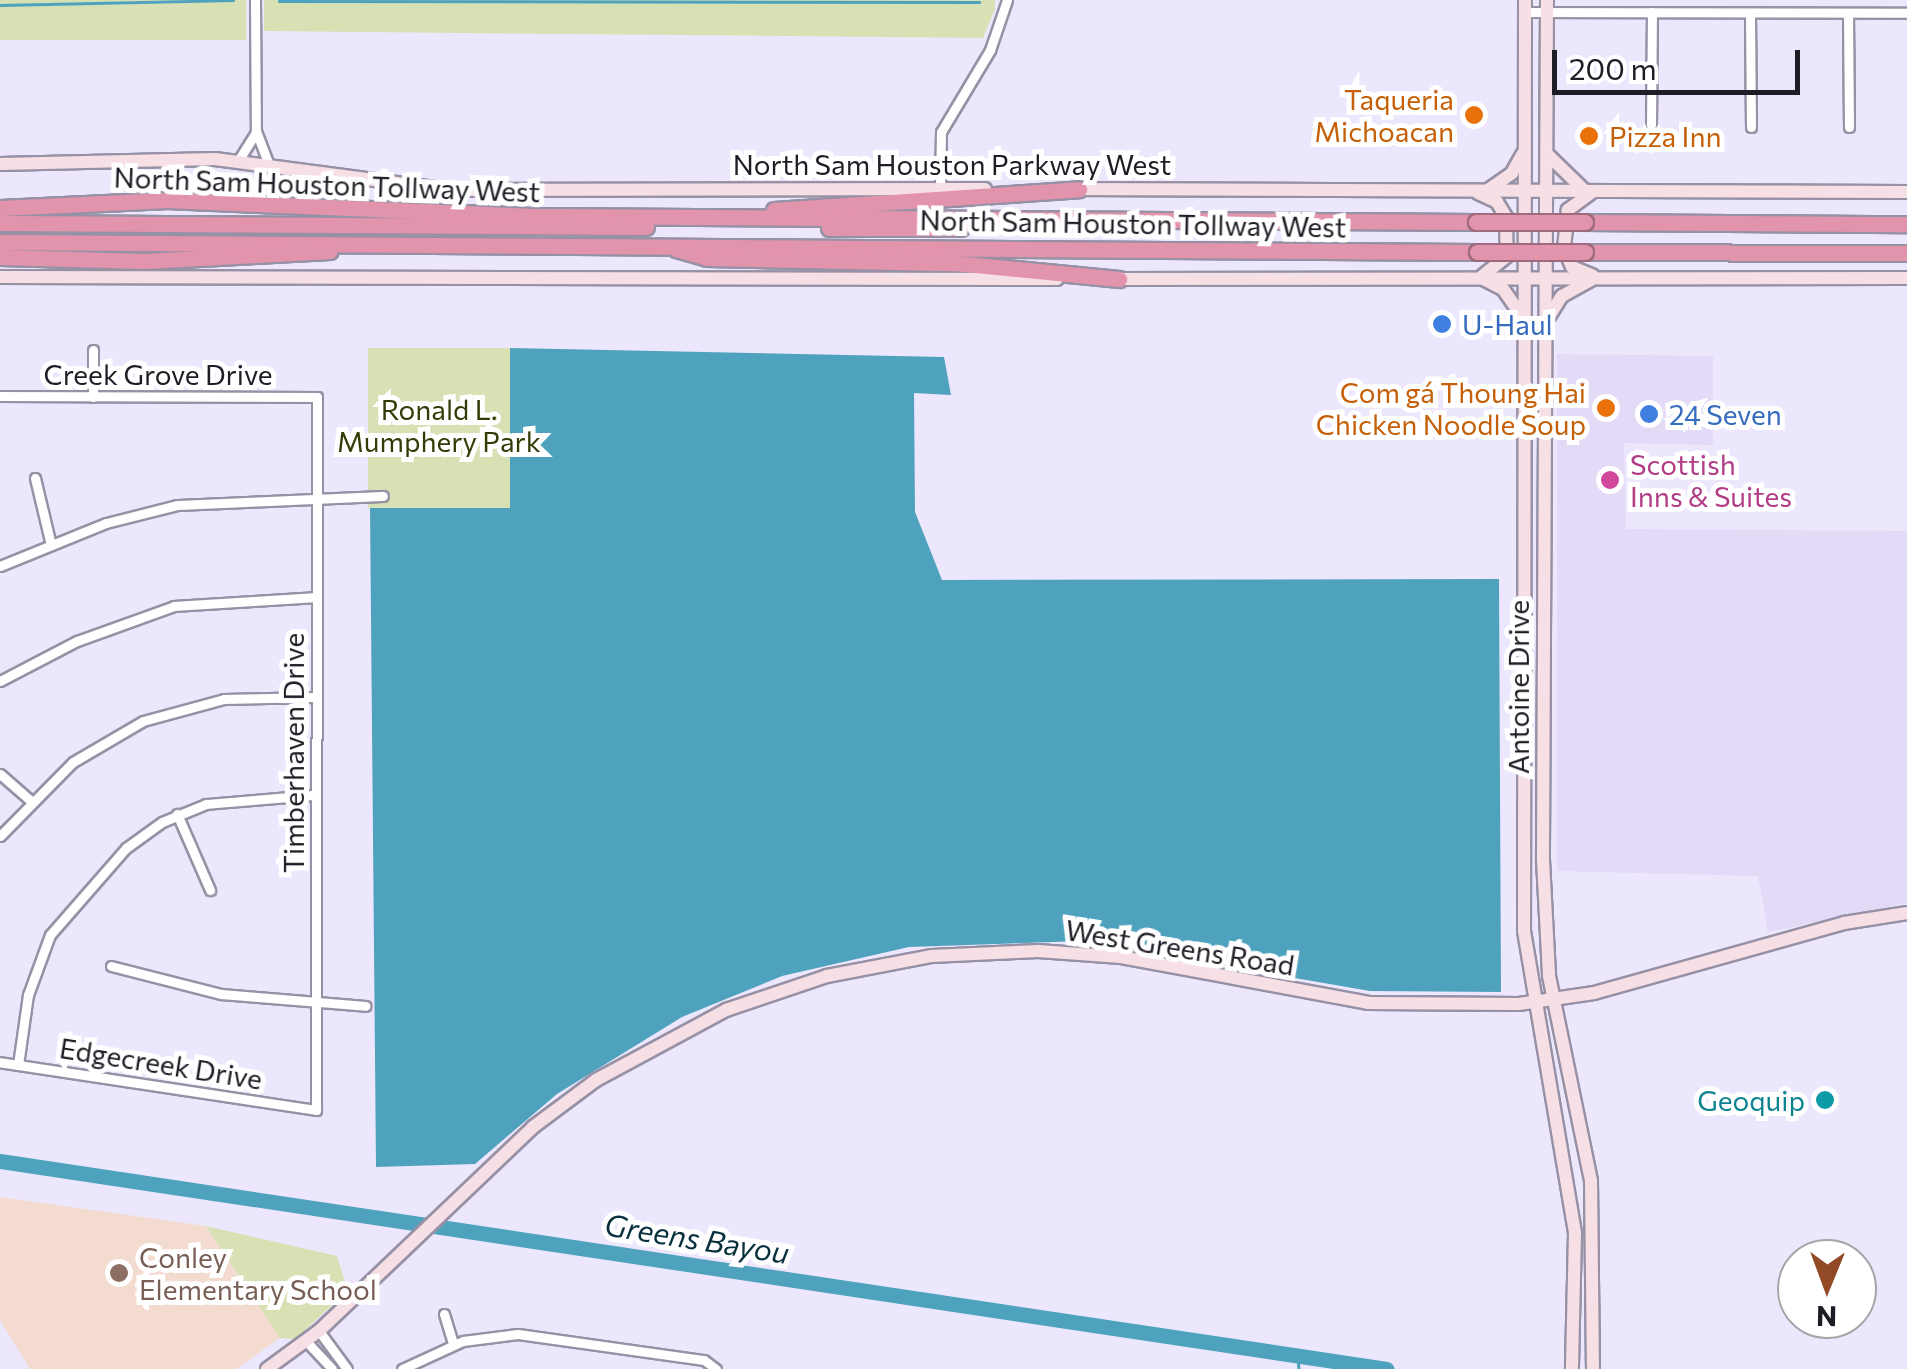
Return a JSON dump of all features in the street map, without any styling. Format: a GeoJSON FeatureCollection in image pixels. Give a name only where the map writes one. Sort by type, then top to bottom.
{"type":"FeatureCollection","features":[{"type":"Feature","properties":{"kind":"highway"},"geometry":{"type":"LineString","coordinates":[[719,217],[819,204],[1079,189]]}},
{"type":"Feature","properties":{"kind":"highway","name":"North Sam Houston Tollway West"},"geometry":{"type":"LineString","coordinates":[[0,208],[168,200],[719,217],[1907,224]]}},
{"type":"Feature","properties":{"kind":"highway","name":"North Sam Houston Tollway West"},"geometry":{"type":"LineString","coordinates":[[0,222],[926,228],[1132,222]]}},
{"type":"Feature","properties":{"kind":"highway","name":"North Sam Houston Tollway West"},"geometry":{"type":"LineString","coordinates":[[0,242],[1907,253]]}},
{"type":"Feature","properties":{"kind":"highway","name":"North Sam Houston Tollway West"},"geometry":{"type":"LineString","coordinates":[[0,257],[208,260],[328,252],[358,243]]}},
{"type":"Feature","properties":{"kind":"highway"},"geometry":{"type":"LineString","coordinates":[[658,243],[707,258],[955,263],[1119,279]]}},
{"type":"Feature","properties":{"kind":"main road","name":"Antoine Drive"},"geometry":{"type":"LineString","coordinates":[[1524,6],[1524,860],[1533,1003],[1565,1156],[1576,1304],[1573,1363]]}},
{"type":"Feature","properties":{"kind":"main road","name":"Antoine Drive"},"geometry":{"type":"LineString","coordinates":[[1547,6],[1543,860],[1553,1001],[1585,1152],[1597,1305],[1594,1364]]}},
{"type":"Feature","properties":{"kind":"main road"},"geometry":{"type":"LineString","coordinates":[[1480,278],[1507,256],[1506,217],[1497,202],[1480,191],[1512,173],[1524,148]]}},
{"type":"Feature","properties":{"kind":"main road"},"geometry":{"type":"LineString","coordinates":[[1546,151],[1565,178],[1594,192],[1568,210],[1564,248],[1572,268],[1598,278]]}},
{"type":"Feature","properties":{"kind":"main road","name":"North Sam Houston Parkway West"},"geometry":{"type":"LineString","coordinates":[[0,164],[105,157],[268,162],[452,190],[1907,192]]}},
{"type":"Feature","properties":{"kind":"main road"},"geometry":{"type":"LineString","coordinates":[[0,277],[1907,278]]}},
{"type":"Feature","properties":{"kind":"main road"},"geometry":{"type":"LineString","coordinates":[[1480,278],[1512,298],[1524,320]]}},
{"type":"Feature","properties":{"kind":"main road"},"geometry":{"type":"LineString","coordinates":[[1544,327],[1562,296],[1598,278]]}},
{"type":"Feature","properties":{"kind":"main road"},"geometry":{"type":"LineString","coordinates":[[1524,434],[1544,434]]}},
{"type":"Feature","properties":{"kind":"main road"},"geometry":{"type":"LineString","coordinates":[[1524,577],[1544,577]]}},
{"type":"Feature","properties":{"kind":"main road"},"geometry":{"type":"LineString","coordinates":[[1524,717],[1543,717]]}},
{"type":"Feature","properties":{"kind":"main road"},"geometry":{"type":"LineString","coordinates":[[1524,860],[1543,860]]}},
{"type":"Feature","properties":{"kind":"main road","name":"West Greens Road"},"geometry":{"type":"LineString","coordinates":[[268,1369],[319,1331],[533,1127],[631,1058],[766,994],[868,966],[974,952],[1080,953],[1368,1002],[1533,1003],[1553,1001],[1844,923],[1907,913]]}},
{"type":"Feature","properties":{"kind":"main road"},"geometry":{"type":"LineString","coordinates":[[1565,1156],[1585,1152]]}},
{"type":"Feature","properties":{"kind":"main road"},"geometry":{"type":"LineString","coordinates":[[1576,1304],[1597,1305]]}},
{"type":"Feature","properties":{"kind":"street"},"geometry":{"type":"LineString","coordinates":[[255,0],[256,131],[268,162]]}},
{"type":"Feature","properties":{"kind":"street"},"geometry":{"type":"LineString","coordinates":[[940,189],[941,132],[990,50],[1007,0]]}},
{"type":"Feature","properties":{"kind":"street"},"geometry":{"type":"LineString","coordinates":[[1524,6],[1652,12],[1907,13]]}},
{"type":"Feature","properties":{"kind":"street"},"geometry":{"type":"LineString","coordinates":[[1651,126],[1652,12]]}},
{"type":"Feature","properties":{"kind":"street"},"geometry":{"type":"LineString","coordinates":[[1750,13],[1751,127]]}},
{"type":"Feature","properties":{"kind":"street"},"geometry":{"type":"LineString","coordinates":[[1848,13],[1848,127]]}},
{"type":"Feature","properties":{"kind":"street"},"geometry":{"type":"LineString","coordinates":[[238,161],[256,131]]}},
{"type":"Feature","properties":{"kind":"street"},"geometry":{"type":"LineString","coordinates":[[93,350],[93,396]]}},
{"type":"Feature","properties":{"kind":"street","name":"Creek Grove Drive"},"geometry":{"type":"LineString","coordinates":[[0,396],[316,397]]}},
{"type":"Feature","properties":{"kind":"street","name":"Timberhaven Drive"},"geometry":{"type":"LineString","coordinates":[[316,397],[316,1110]]}},
{"type":"Feature","properties":{"kind":"street"},"geometry":{"type":"LineString","coordinates":[[35,478],[52,545]]}},
{"type":"Feature","properties":{"kind":"street"},"geometry":{"type":"LineString","coordinates":[[0,566],[177,505],[383,496]]}},
{"type":"Feature","properties":{"kind":"street"},"geometry":{"type":"LineString","coordinates":[[0,680],[77,641],[174,606],[318,597]]}},
{"type":"Feature","properties":{"kind":"street"},"geometry":{"type":"LineString","coordinates":[[0,836],[32,801],[101,742],[162,714],[224,698],[314,697]]}},
{"type":"Feature","properties":{"kind":"street"},"geometry":{"type":"LineString","coordinates":[[0,774],[32,801]]}},
{"type":"Feature","properties":{"kind":"street"},"geometry":{"type":"LineString","coordinates":[[18,1065],[28,995],[50,935],[109,864],[177,814],[227,799],[314,795]]}},
{"type":"Feature","properties":{"kind":"street"},"geometry":{"type":"LineString","coordinates":[[177,814],[210,890]]}},
{"type":"Feature","properties":{"kind":"street"},"geometry":{"type":"LineString","coordinates":[[111,966],[192,988],[316,1006],[366,1006]]}},
{"type":"Feature","properties":{"kind":"street","name":"Edgecreek Drive"},"geometry":{"type":"LineString","coordinates":[[0,1062],[316,1110]]}},
{"type":"Feature","properties":{"kind":"street"},"geometry":{"type":"LineString","coordinates":[[444,1314],[452,1344]]}},
{"type":"Feature","properties":{"kind":"street"},"geometry":{"type":"LineString","coordinates":[[319,1331],[347,1369]]}},
{"type":"Feature","properties":{"kind":"street"},"geometry":{"type":"LineString","coordinates":[[402,1369],[452,1344],[518,1334],[693,1358],[716,1369]]}},
{"type":"Feature","properties":{"kind":"street"},"geometry":{"type":"LineString","coordinates":[[306,1341],[332,1369]]}},
{"type":"Feature","properties":{"kind":"shaded area"},"geometry":{"type":"Polygon","coordinates":[[[1557,354],[1713,356],[1713,445],[1624,443],[1626,529],[1907,531],[1907,903],[1768,932],[1758,876],[1557,871],[1557,354]]]}},
{"type":"Feature","properties":{"kind":"shaded area","name":"Conley Elementary School"},"geometry":{"type":"Polygon","coordinates":[[[0,1197],[206,1226],[280,1338],[236,1369],[30,1369],[0,1320],[0,1197]]]}},
{"type":"Feature","properties":{"kind":"green space"},"geometry":{"type":"Polygon","coordinates":[[[0,0],[246,0],[246,40],[0,40],[0,0]]]}},
{"type":"Feature","properties":{"kind":"green space"},"geometry":{"type":"Polygon","coordinates":[[[264,0],[995,0],[995,9],[983,38],[264,31],[264,0]]]}},
{"type":"Feature","properties":{"kind":"green space","name":"Ronald L. Mumphery Park"},"geometry":{"type":"Polygon","coordinates":[[[368,348],[510,348],[510,508],[368,508],[368,348]]]}},
{"type":"Feature","properties":{"kind":"green space"},"geometry":{"type":"Polygon","coordinates":[[[206,1226],[337,1256],[348,1291],[295,1339],[280,1338],[206,1226]]]}},
{"type":"Feature","properties":{"kind":"water"},"geometry":{"type":"Polygon","coordinates":[[[510,348],[944,357],[951,395],[914,393],[915,512],[942,580],[1499,579],[1501,992],[1370,991],[1081,941],[909,947],[782,976],[682,1017],[557,1094],[475,1164],[376,1167],[370,508],[510,508],[510,348]]]}},
{"type":"Feature","properties":{"kind":"waterway"},"geometry":{"type":"LineString","coordinates":[[0,5],[233,0]]}},
{"type":"Feature","properties":{"kind":"waterway"},"geometry":{"type":"LineString","coordinates":[[279,1],[979,2]]}},
{"type":"Feature","properties":{"kind":"waterway","name":"Greens Bayou"},"geometry":{"type":"LineString","coordinates":[[0,1161],[1386,1369]]}},
{"type":"Feature","properties":{"kind":"waterway"},"geometry":{"type":"LineString","coordinates":[[1298,1356],[1299,1369]]}},
{"type":"Feature","properties":{"kind":"place","name":"Taqueria Michoacan"},"geometry":{"type":"Point","coordinates":[1474,115]}},
{"type":"Feature","properties":{"kind":"place","name":"Pizza Inn"},"geometry":{"type":"Point","coordinates":[1589,136]}},
{"type":"Feature","properties":{"kind":"place","name":"U-Haul"},"geometry":{"type":"Point","coordinates":[1442,324]}},
{"type":"Feature","properties":{"kind":"place","name":"Com gá Thoung Hai Chicken Noodle Soup"},"geometry":{"type":"Point","coordinates":[1606,408]}},
{"type":"Feature","properties":{"kind":"place","name":"24 Seven"},"geometry":{"type":"Point","coordinates":[1649,414]}},
{"type":"Feature","properties":{"kind":"place","name":"Scottish Inns & Suites"},"geometry":{"type":"Point","coordinates":[1610,480]}},
{"type":"Feature","properties":{"kind":"place","name":"Geoquip"},"geometry":{"type":"Point","coordinates":[1825,1100]}},
{"type":"Feature","properties":{"kind":"place","name":"Conley Elementary School"},"geometry":{"type":"Point","coordinates":[119,1273]}}]}
